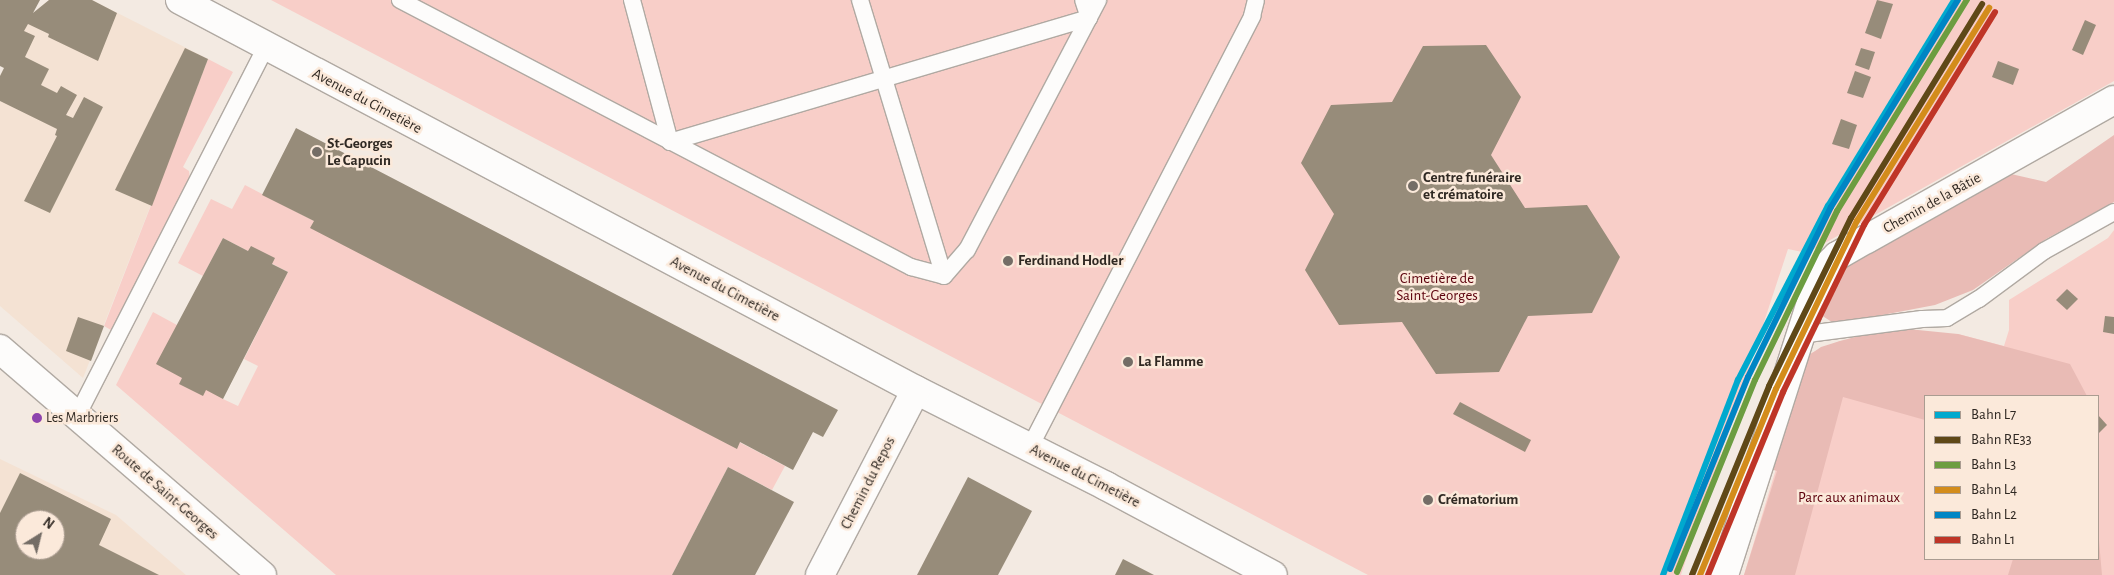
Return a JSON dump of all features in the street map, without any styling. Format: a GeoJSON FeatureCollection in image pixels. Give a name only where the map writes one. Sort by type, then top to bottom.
{"type":"FeatureCollection","features":[{"type":"Feature","properties":{"kind":"street","name":"Avenue du Cimetière"},"geometry":{"type":"LineString","coordinates":[[180,0],[916,390],[1030,447],[1273,575]]}},
{"type":"Feature","properties":{"kind":"street","name":"Chemin de la Bâtie"},"geometry":{"type":"LineString","coordinates":[[1724,575],[1800,335],[1821,277],[1837,256],[2114,100]]}},
{"type":"Feature","properties":{"kind":"street","name":"Route de Saint-Georges"},"geometry":{"type":"LineString","coordinates":[[0,349],[262,575]]}},
{"type":"Feature","properties":{"kind":"street","name":"Chemin du Repos"},"geometry":{"type":"LineString","coordinates":[[820,575],[916,390]]}},
{"type":"Feature","properties":{"kind":"lane"},"geometry":{"type":"LineString","coordinates":[[632,0],[670,142]]}},
{"type":"Feature","properties":{"kind":"lane"},"geometry":{"type":"LineString","coordinates":[[860,0],[944,276]]}},
{"type":"Feature","properties":{"kind":"lane"},"geometry":{"type":"LineString","coordinates":[[1084,0],[1089,18]]}},
{"type":"Feature","properties":{"kind":"lane"},"geometry":{"type":"LineString","coordinates":[[944,276],[967,250],[1098,0]]}},
{"type":"Feature","properties":{"kind":"lane"},"geometry":{"type":"LineString","coordinates":[[1030,447],[1252,16],[1256,0]]}},
{"type":"Feature","properties":{"kind":"lane"},"geometry":{"type":"LineString","coordinates":[[409,1],[670,142],[911,267],[944,276]]}},
{"type":"Feature","properties":{"kind":"lane"},"geometry":{"type":"LineString","coordinates":[[670,142],[1089,18]]}},
{"type":"Feature","properties":{"kind":"lane"},"geometry":{"type":"LineString","coordinates":[[77,416],[266,47]]}},
{"type":"Feature","properties":{"kind":"lane"},"geometry":{"type":"LineString","coordinates":[[1800,335],[1922,319],[1946,318],[1978,299],[2044,251],[2114,212]]}},
{"type":"Feature","properties":{"kind":"shaded area"},"geometry":{"type":"Polygon","coordinates":[[[49,0],[92,0],[208,59],[83,378],[0,306],[0,76],[33,13],[49,0]]]}},
{"type":"Feature","properties":{"kind":"shaded area"},"geometry":{"type":"Polygon","coordinates":[[[2114,135],[2114,202],[2046,239],[1973,290],[1935,305],[1835,324],[1821,315],[1828,283],[1846,266],[2011,174],[2046,182],[2114,135]]]}},
{"type":"Feature","properties":{"kind":"shaded area"},"geometry":{"type":"Polygon","coordinates":[[[1908,329],[1958,334],[2070,364],[2086,395],[1924,395],[1924,420],[1843,397],[1795,575],[1744,575],[1777,471],[1767,468],[1802,360],[1821,347],[1870,333],[1908,329]]]}},
{"type":"Feature","properties":{"kind":"shaded area"},"geometry":{"type":"Polygon","coordinates":[[[0,459],[116,515],[186,575],[0,575],[0,459]]]}},
{"type":"Feature","properties":{"kind":"shaded area"},"geometry":{"type":"Polygon","coordinates":[[[2099,540],[2102,575],[2008,575],[2013,560],[2099,560],[2099,540]]]}},
{"type":"Feature","properties":{"kind":"green space","name":"Cimetière de Saint-Georges"},"geometry":{"type":"Polygon","coordinates":[[[271,0],[2114,0],[2114,81],[1807,253],[1788,249],[1681,575],[1368,575],[271,0]]]}},
{"type":"Feature","properties":{"kind":"green space"},"geometry":{"type":"Polygon","coordinates":[[[208,59],[233,72],[183,167],[189,171],[190,179],[111,330],[104,326],[208,59]]]}},
{"type":"Feature","properties":{"kind":"green space"},"geometry":{"type":"Polygon","coordinates":[[[245,185],[785,466],[772,490],[728,467],[672,575],[336,575],[116,385],[153,312],[177,325],[223,399],[238,406],[258,366],[244,359],[288,272],[223,238],[203,276],[178,263],[211,199],[232,209],[245,185]]]}},
{"type":"Feature","properties":{"kind":"green space","name":"Parc aux animaux"},"geometry":{"type":"Polygon","coordinates":[[[2114,230],[2114,575],[1744,575],[1811,353],[1840,341],[1958,334],[2004,346],[2009,330],[2009,300],[2108,238],[2114,230]]]}},
{"type":"Feature","properties":{"kind":"building"},"geometry":{"type":"Polygon","coordinates":[[[0,0],[40,0],[33,13],[49,0],[92,0],[117,13],[98,61],[48,37],[49,34],[28,24],[24,31],[35,36],[25,57],[49,69],[41,85],[57,93],[61,86],[77,95],[66,115],[73,118],[84,97],[103,107],[50,213],[24,201],[57,136],[55,135],[57,129],[0,101],[0,76],[4,68],[0,66],[0,0]]]}},
{"type":"Feature","properties":{"kind":"building"},"geometry":{"type":"Polygon","coordinates":[[[1877,0],[1893,4],[1881,39],[1865,33],[1877,0]]]}},
{"type":"Feature","properties":{"kind":"building"},"geometry":{"type":"Polygon","coordinates":[[[2085,20],[2096,25],[2083,55],[2072,50],[2085,20]]]}},
{"type":"Feature","properties":{"kind":"building"},"geometry":{"type":"Polygon","coordinates":[[[1486,45],[1521,97],[1491,155],[1525,208],[1587,205],[1620,257],[1592,313],[1528,316],[1499,372],[1436,374],[1402,322],[1339,325],[1305,270],[1334,214],[1301,163],[1331,105],[1392,102],[1423,46],[1486,45]]]}},
{"type":"Feature","properties":{"kind":"building"},"geometry":{"type":"Polygon","coordinates":[[[185,48],[208,59],[152,206],[115,190],[185,48]]]}},
{"type":"Feature","properties":{"kind":"building"},"geometry":{"type":"Polygon","coordinates":[[[1861,48],[1875,52],[1869,70],[1855,65],[1861,48]]]}},
{"type":"Feature","properties":{"kind":"building"},"geometry":{"type":"Polygon","coordinates":[[[1998,61],[2019,69],[2013,85],[1992,77],[1998,61]]]}},
{"type":"Feature","properties":{"kind":"building"},"geometry":{"type":"Polygon","coordinates":[[[1855,71],[1871,77],[1863,98],[1847,93],[1855,71]]]}},
{"type":"Feature","properties":{"kind":"building"},"geometry":{"type":"Polygon","coordinates":[[[1841,119],[1857,125],[1849,149],[1832,144],[1841,119]]]}},
{"type":"Feature","properties":{"kind":"building"},"geometry":{"type":"Polygon","coordinates":[[[296,128],[838,410],[823,437],[813,432],[793,470],[740,442],[737,449],[310,228],[314,221],[262,195],[296,128]]]}},
{"type":"Feature","properties":{"kind":"building"},"geometry":{"type":"Polygon","coordinates":[[[223,238],[248,251],[251,246],[275,258],[272,264],[288,272],[223,399],[206,390],[203,396],[179,384],[182,378],[156,364],[223,238]]]}},
{"type":"Feature","properties":{"kind":"building"},"geometry":{"type":"Polygon","coordinates":[[[2067,289],[2078,299],[2067,310],[2056,300],[2067,289]]]}},
{"type":"Feature","properties":{"kind":"building"},"geometry":{"type":"Polygon","coordinates":[[[2105,316],[2114,317],[2114,334],[2103,332],[2105,316]]]}},
{"type":"Feature","properties":{"kind":"building"},"geometry":{"type":"Polygon","coordinates":[[[78,317],[104,326],[91,361],[66,351],[78,317]]]}},
{"type":"Feature","properties":{"kind":"building"},"geometry":{"type":"Polygon","coordinates":[[[1460,402],[1531,440],[1525,452],[1453,414],[1460,402]]]}},
{"type":"Feature","properties":{"kind":"building"},"geometry":{"type":"Polygon","coordinates":[[[2099,416],[2107,425],[2099,433],[2099,416]]]}},
{"type":"Feature","properties":{"kind":"building"},"geometry":{"type":"Polygon","coordinates":[[[728,467],[794,502],[755,575],[672,575],[728,467]]]}},
{"type":"Feature","properties":{"kind":"building"},"geometry":{"type":"Polygon","coordinates":[[[20,473],[111,519],[99,545],[159,575],[0,575],[0,513],[20,473]]]}},
{"type":"Feature","properties":{"kind":"building"},"geometry":{"type":"Polygon","coordinates":[[[968,477],[1032,511],[998,575],[917,575],[968,477]]]}},
{"type":"Feature","properties":{"kind":"building"},"geometry":{"type":"Polygon","coordinates":[[[1123,559],[1154,575],[1115,575],[1123,559]]]}},
{"type":"Feature","properties":{"kind":"rail line","name":"L7"},"geometry":{"type":"LineString","coordinates":[[1663,575],[1738,380],[1828,206],[1954,0]]}},
{"type":"Feature","properties":{"kind":"rail line","name":"L2"},"geometry":{"type":"LineString","coordinates":[[1670,569],[1748,377],[1831,207],[1958,0]]}},
{"type":"Feature","properties":{"kind":"rail line","name":"L3"},"geometry":{"type":"LineString","coordinates":[[1677,572],[1755,380],[1837,211],[1967,0]]}},
{"type":"Feature","properties":{"kind":"rail line","name":"RE33"},"geometry":{"type":"LineString","coordinates":[[1692,575],[1769,386],[1851,218],[1982,4]]}},
{"type":"Feature","properties":{"kind":"rail line","name":"L4"},"geometry":{"type":"LineString","coordinates":[[1700,575],[1776,389],[1857,221],[1989,8]]}},
{"type":"Feature","properties":{"kind":"rail line","name":"L1"},"geometry":{"type":"LineString","coordinates":[[1708,575],[1783,392],[1864,225],[1995,12]]}},
{"type":"Feature","properties":{"kind":"place","name":"St-Georges Le Capucin"},"geometry":{"type":"Point","coordinates":[317,152]}},
{"type":"Feature","properties":{"kind":"place","name":"Centre funéraire et crématoire"},"geometry":{"type":"Point","coordinates":[1413,186]}},
{"type":"Feature","properties":{"kind":"place","name":"Ferdinand Hodler"},"geometry":{"type":"Point","coordinates":[1008,261]}},
{"type":"Feature","properties":{"kind":"place","name":"La Flamme"},"geometry":{"type":"Point","coordinates":[1128,362]}},
{"type":"Feature","properties":{"kind":"place","name":"Les Marbriers"},"geometry":{"type":"Point","coordinates":[37,418]}},
{"type":"Feature","properties":{"kind":"place","name":"Crématorium"},"geometry":{"type":"Point","coordinates":[1428,500]}}]}
